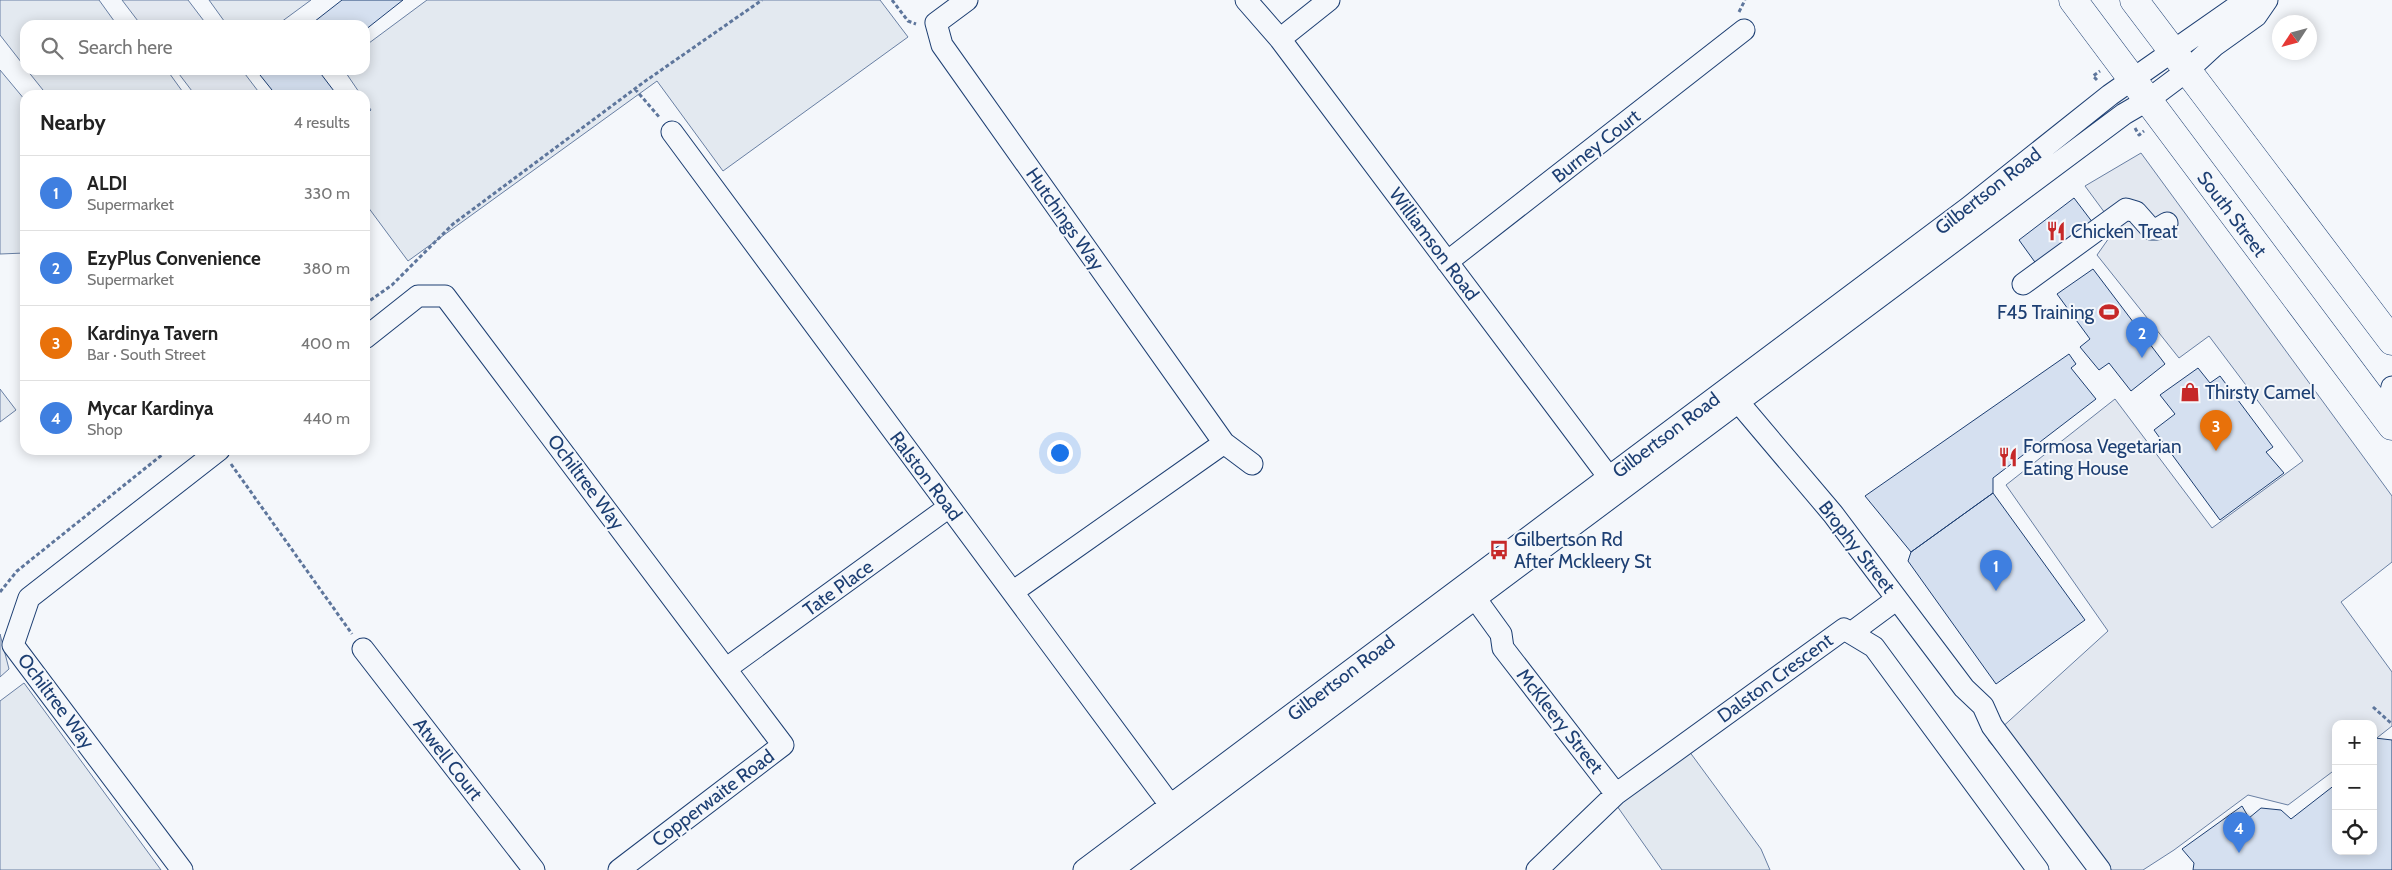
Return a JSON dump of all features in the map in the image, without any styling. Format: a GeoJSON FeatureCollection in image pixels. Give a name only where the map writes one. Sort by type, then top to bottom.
{"type":"FeatureCollection","features":[{"type":"Feature","properties":{"kind":"highway","name":"South Street"},"geometry":{"type":"LineString","coordinates":[[2073,0],[2389,422]]}},
{"type":"Feature","properties":{"kind":"highway"},"geometry":{"type":"LineString","coordinates":[[2134,0],[2392,341]]}},
{"type":"Feature","properties":{"kind":"street"},"geometry":{"type":"LineString","coordinates":[[938,32],[936,24],[967,0]]}},
{"type":"Feature","properties":{"kind":"street","name":"Williamson Road"},"geometry":{"type":"LineString","coordinates":[[1246,0],[1280,39],[1614,484]]}},
{"type":"Feature","properties":{"kind":"street"},"geometry":{"type":"LineString","coordinates":[[1280,39],[1330,0]]}},
{"type":"Feature","properties":{"kind":"street","name":"Gilbertson Road"},"geometry":{"type":"LineString","coordinates":[[1084,870],[1175,812],[1614,484],[1732,395],[1968,208],[2140,90],[2180,60],[2246,0]]}},
{"type":"Feature","properties":{"kind":"street","name":"Gilbertson Road"},"geometry":{"type":"LineString","coordinates":[[2180,60],[2214,46],[2256,16],[2267,0]]}},
{"type":"Feature","properties":{"kind":"street","name":"Burney Court"},"geometry":{"type":"LineString","coordinates":[[1447,262],[1744,30]]}},
{"type":"Feature","properties":{"kind":"street","name":"Hutchings Way"},"geometry":{"type":"LineString","coordinates":[[938,32],[942,45],[1224,442],[1252,464]]}},
{"type":"Feature","properties":{"kind":"street","name":"Ralston Road"},"geometry":{"type":"LineString","coordinates":[[672,132],[949,507],[1014,591],[1175,812]]}},
{"type":"Feature","properties":{"kind":"street"},"geometry":{"type":"LineString","coordinates":[[2023,284],[2126,209],[2136,212],[2151,229],[2157,229],[2167,222]]}},
{"type":"Feature","properties":{"kind":"street","name":"Ochiltree Way"},"geometry":{"type":"LineString","coordinates":[[370,334],[418,296],[445,296],[727,668],[783,745]]}},
{"type":"Feature","properties":{"kind":"street"},"geometry":{"type":"LineString","coordinates":[[2389,422],[2392,387]]}},
{"type":"Feature","properties":{"kind":"street","name":"Brophy Street"},"geometry":{"type":"LineString","coordinates":[[1732,395],[1833,514],[1964,688],[1983,706],[1992,726],[2100,870]]}},
{"type":"Feature","properties":{"kind":"street"},"geometry":{"type":"LineString","coordinates":[[1014,591],[1224,442]]}},
{"type":"Feature","properties":{"kind":"street","name":"Ochiltree Way"},"geometry":{"type":"LineString","coordinates":[[182,870],[13,644],[29,598],[222,455]]}},
{"type":"Feature","properties":{"kind":"street","name":"Tate Place"},"geometry":{"type":"LineString","coordinates":[[727,668],[949,507]]}},
{"type":"Feature","properties":{"kind":"street","name":"McKleery Street"},"geometry":{"type":"LineString","coordinates":[[1464,595],[1501,634],[1503,648],[1616,794]]}},
{"type":"Feature","properties":{"kind":"street"},"geometry":{"type":"LineString","coordinates":[[1851,633],[1898,599]]}},
{"type":"Feature","properties":{"kind":"street","name":"Dalston Crescent"},"geometry":{"type":"LineString","coordinates":[[1536,870],[1616,794],[1844,629],[1874,647],[2038,870]]}},
{"type":"Feature","properties":{"kind":"street","name":"Atwell Court"},"geometry":{"type":"LineString","coordinates":[[363,649],[534,870]]}},
{"type":"Feature","properties":{"kind":"street","name":"Copperwaite Road"},"geometry":{"type":"LineString","coordinates":[[619,870],[783,745]]}},
{"type":"Feature","properties":{"kind":"street","name":"Gilbertson Road"},"geometry":{"type":"LineString","coordinates":[[1112,870],[1175,812]]}},
{"type":"Feature","properties":{"kind":"path"},"geometry":{"type":"LineString","coordinates":[[370,300],[392,285],[453,224],[635,89],[762,0]]}},
{"type":"Feature","properties":{"kind":"path"},"geometry":{"type":"LineString","coordinates":[[892,0],[908,21],[938,32]]}},
{"type":"Feature","properties":{"kind":"path"},"geometry":{"type":"LineString","coordinates":[[635,89],[672,132]]}},
{"type":"Feature","properties":{"kind":"path"},"geometry":{"type":"LineString","coordinates":[[0,592],[17,571],[162,455]]}},
{"type":"Feature","properties":{"kind":"path"},"geometry":{"type":"LineString","coordinates":[[224,455],[363,649]]}},
{"type":"Feature","properties":{"kind":"path"},"geometry":{"type":"LineString","coordinates":[[2373,707],[2392,724]]}},
{"type":"Feature","properties":{"kind":"shaded area"},"geometry":{"type":"Polygon","coordinates":[[[0,0],[99,0],[113,20],[20,20],[20,61],[0,35],[0,0]]]}},
{"type":"Feature","properties":{"kind":"shaded area"},"geometry":{"type":"Polygon","coordinates":[[[122,0],[188,0],[203,20],[137,20],[122,0]]]}},
{"type":"Feature","properties":{"kind":"shaded area"},"geometry":{"type":"Polygon","coordinates":[[[209,0],[311,0],[284,20],[223,20],[209,0]]]}},
{"type":"Feature","properties":{"kind":"shaded area"},"geometry":{"type":"Polygon","coordinates":[[[427,0],[880,0],[908,37],[723,171],[657,81],[408,261],[370,210],[370,90],[358,90],[347,75],[370,75],[370,42],[427,0]]]}},
{"type":"Feature","properties":{"kind":"shaded area"},"geometry":{"type":"Polygon","coordinates":[[[0,70],[20,94],[20,253],[0,254],[0,70]]]}},
{"type":"Feature","properties":{"kind":"shaded area"},"geometry":{"type":"Polygon","coordinates":[[[31,75],[171,75],[181,90],[43,90],[31,75]]]}},
{"type":"Feature","properties":{"kind":"shaded area"},"geometry":{"type":"Polygon","coordinates":[[[180,75],[246,75],[257,90],[191,90],[180,75]]]}},
{"type":"Feature","properties":{"kind":"shaded area"},"geometry":{"type":"Polygon","coordinates":[[[2141,153],[2392,496],[2392,562],[2341,602],[2392,672],[2392,726],[2377,738],[2377,720],[2332,720],[2332,772],[2288,805],[2248,795],[2174,850],[2143,870],[2098,870],[1988,740],[2108,631],[2006,485],[2115,399],[2212,528],[2303,461],[2209,336],[2179,358],[2097,255],[2116,228],[2085,186],[2141,153]]]}},
{"type":"Feature","properties":{"kind":"shaded area"},"geometry":{"type":"Polygon","coordinates":[[[0,389],[16,410],[0,422],[0,389]]]}},
{"type":"Feature","properties":{"kind":"shaded area"},"geometry":{"type":"Polygon","coordinates":[[[0,634],[9,669],[0,677],[0,634]]]}},
{"type":"Feature","properties":{"kind":"shaded area"},"geometry":{"type":"Polygon","coordinates":[[[24,683],[161,870],[0,870],[0,701],[24,683]]]}},
{"type":"Feature","properties":{"kind":"shaded area"},"geometry":{"type":"Polygon","coordinates":[[[1689,751],[1761,849],[1770,870],[1662,870],[1617,806],[1689,751]]]}},
{"type":"Feature","properties":{"kind":"building"},"geometry":{"type":"Polygon","coordinates":[[[342,0],[403,0],[370,26],[370,20],[316,20],[342,0]]]}},
{"type":"Feature","properties":{"kind":"building"},"geometry":{"type":"Polygon","coordinates":[[[260,75],[322,75],[333,90],[272,90],[260,75]]]}},
{"type":"Feature","properties":{"kind":"building","name":"Chicken Treat"},"geometry":{"type":"Polygon","coordinates":[[[2074,198],[2093,223],[2037,265],[2019,240],[2074,198]]]}},
{"type":"Feature","properties":{"kind":"building"},"geometry":{"type":"Polygon","coordinates":[[[2093,269],[2165,364],[2131,391],[2109,363],[2099,370],[2080,347],[2090,339],[2057,294],[2093,269]]]}},
{"type":"Feature","properties":{"kind":"building"},"geometry":{"type":"Polygon","coordinates":[[[2069,354],[2076,364],[2071,368],[2096,399],[1993,478],[1993,493],[1911,552],[1865,496],[2069,354]]]}},
{"type":"Feature","properties":{"kind":"building"},"geometry":{"type":"Polygon","coordinates":[[[2198,368],[2210,383],[2220,376],[2273,447],[2266,452],[2284,473],[2220,520],[2154,430],[2175,414],[2160,395],[2198,368]]]}},
{"type":"Feature","properties":{"kind":"building"},"geometry":{"type":"Polygon","coordinates":[[[1993,493],[2085,620],[1996,684],[1908,561],[1911,552],[1993,493]]]}},
{"type":"Feature","properties":{"kind":"building"},"geometry":{"type":"Polygon","coordinates":[[[2377,738],[2392,740],[2392,870],[2193,870],[2194,863],[2182,849],[2242,806],[2249,818],[2261,808],[2281,810],[2291,819],[2332,787],[2332,855],[2377,855],[2377,738]]]}},
{"type":"Feature","properties":{"kind":"place","name":"Chicken Treat"},"geometry":{"type":"Point","coordinates":[2056,231]}},
{"type":"Feature","properties":{"kind":"place","name":"F45 Training"},"geometry":{"type":"Point","coordinates":[2109,312]}},
{"type":"Feature","properties":{"kind":"place","name":"EzyPlus Convenience"},"geometry":{"type":"Point","coordinates":[2142,358]}},
{"type":"Feature","properties":{"kind":"place","name":"Thirsty Camel"},"geometry":{"type":"Point","coordinates":[2190,392]}},
{"type":"Feature","properties":{"kind":"place","name":"Kardinya Tavern"},"geometry":{"type":"Point","coordinates":[2216,451]}},
{"type":"Feature","properties":{"kind":"place","name":"Formosa Vegetarian Eating House"},"geometry":{"type":"Point","coordinates":[2008,457]}},
{"type":"Feature","properties":{"kind":"place","name":"Gilbertson Rd After Mckleery St"},"geometry":{"type":"Point","coordinates":[1499,550]}},
{"type":"Feature","properties":{"kind":"place","name":"ALDI"},"geometry":{"type":"Point","coordinates":[1996,591]}},
{"type":"Feature","properties":{"kind":"place","name":"Mycar Kardinya"},"geometry":{"type":"Point","coordinates":[2239,853]}}]}
